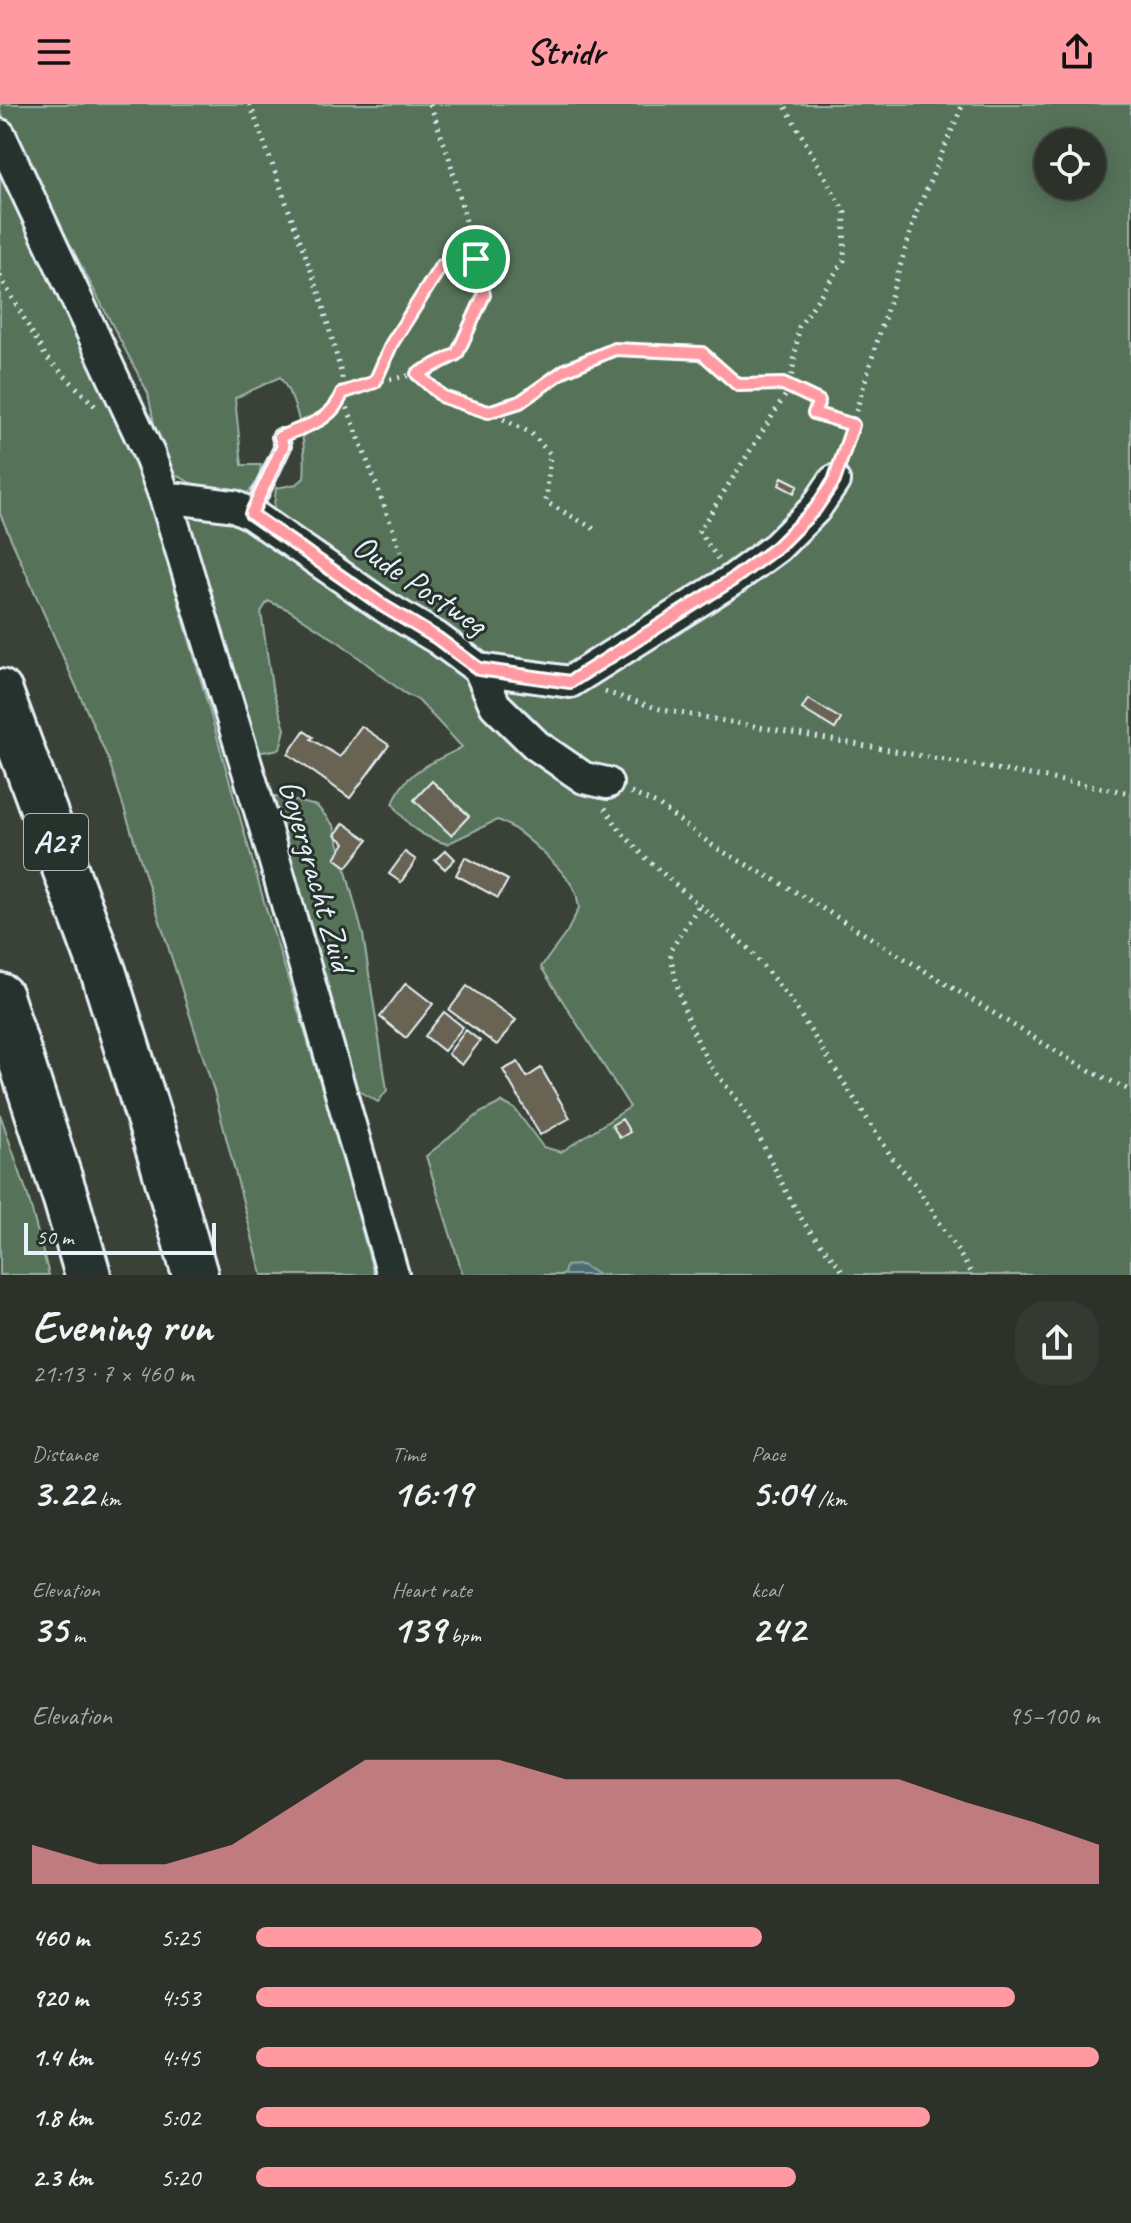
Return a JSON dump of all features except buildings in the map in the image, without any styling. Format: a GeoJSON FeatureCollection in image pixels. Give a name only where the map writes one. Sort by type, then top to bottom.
{"type":"FeatureCollection","features":[{"type":"Feature","properties":{"kind":"highway","name":"A27"},"geometry":{"type":"LineString","coordinates":[[0,692],[104,974],[195,1275]]}},
{"type":"Feature","properties":{"kind":"highway"},"geometry":{"type":"LineString","coordinates":[[0,996],[88,1275]]}},
{"type":"Feature","properties":{"kind":"street"},"geometry":{"type":"LineString","coordinates":[[0,135],[149,454],[165,497]]}},
{"type":"Feature","properties":{"kind":"street"},"geometry":{"type":"LineString","coordinates":[[570,682],[732,580],[794,532],[834,481]]}},
{"type":"Feature","properties":{"kind":"street","name":"Oude Postweg"},"geometry":{"type":"LineString","coordinates":[[165,497],[234,506],[251,514],[479,669],[570,682]]}},
{"type":"Feature","properties":{"kind":"street","name":"Goyergracht Zuid"},"geometry":{"type":"LineString","coordinates":[[165,497],[265,827],[393,1275]]}},
{"type":"Feature","properties":{"kind":"street"},"geometry":{"type":"LineString","coordinates":[[479,669],[495,705],[536,745],[596,780]]}},
{"type":"Feature","properties":{"kind":"lane"},"geometry":{"type":"LineString","coordinates":[[251,514],[283,446],[280,437]]}},
{"type":"Feature","properties":{"kind":"path"},"geometry":{"type":"LineString","coordinates":[[250,104],[320,295],[342,376],[338,407],[329,415],[280,437]]}},
{"type":"Feature","properties":{"kind":"path"},"geometry":{"type":"LineString","coordinates":[[342,393],[375,382],[417,374],[457,354],[484,295],[449,157],[430,104]]}},
{"type":"Feature","properties":{"kind":"path"},"geometry":{"type":"LineString","coordinates":[[732,580],[699,531],[790,388],[799,327],[844,260],[845,213],[784,104]]}},
{"type":"Feature","properties":{"kind":"path"},"geometry":{"type":"LineString","coordinates":[[834,481],[916,214],[963,104]]}},
{"type":"Feature","properties":{"kind":"path"},"geometry":{"type":"LineString","coordinates":[[375,382],[392,343],[441,266],[476,259]]}},
{"type":"Feature","properties":{"kind":"path"},"geometry":{"type":"LineString","coordinates":[[0,276],[46,357],[94,404],[101,418]]}},
{"type":"Feature","properties":{"kind":"path"},"geometry":{"type":"LineString","coordinates":[[488,412],[520,402],[565,370],[615,349],[702,353],[738,385],[783,384],[819,401],[814,413],[853,425]]}},
{"type":"Feature","properties":{"kind":"path"},"geometry":{"type":"LineString","coordinates":[[417,374],[443,397],[488,412],[531,433],[550,454],[546,502],[598,531]]}},
{"type":"Feature","properties":{"kind":"path"},"geometry":{"type":"LineString","coordinates":[[342,393],[402,554],[385,607]]}},
{"type":"Feature","properties":{"kind":"path"},"geometry":{"type":"LineString","coordinates":[[570,682],[663,710],[1131,793]]}},
{"type":"Feature","properties":{"kind":"path"},"geometry":{"type":"LineString","coordinates":[[596,780],[621,832],[698,907],[749,949],[790,999],[893,1159],[915,1184],[973,1275]]}},
{"type":"Feature","properties":{"kind":"path"},"geometry":{"type":"LineString","coordinates":[[596,780],[657,804],[716,848],[786,886],[1077,1064],[1131,1091]]}},
{"type":"Feature","properties":{"kind":"path"},"geometry":{"type":"LineString","coordinates":[[698,907],[670,951],[674,976],[691,1029],[707,1060],[743,1109],[808,1228],[845,1275]]}},
{"type":"Feature","properties":{"kind":"green space"},"geometry":{"type":"Polygon","coordinates":[[[0,104],[1131,104],[1131,1275],[598,1275],[582,1265],[566,1266],[564,1275],[463,1275],[426,1156],[480,1113],[502,1102],[515,1109],[543,1147],[561,1152],[630,1107],[541,967],[567,932],[579,908],[575,891],[539,849],[516,830],[497,820],[447,844],[422,834],[410,825],[393,804],[404,783],[421,769],[462,747],[418,700],[404,693],[340,643],[289,610],[268,601],[261,612],[272,687],[285,729],[280,749],[255,753],[221,626],[194,548],[186,508],[234,521],[316,573],[375,620],[386,592],[273,514],[276,488],[297,484],[304,478],[300,425],[287,387],[280,377],[235,398],[242,465],[261,465],[258,483],[244,496],[215,497],[170,471],[160,454],[148,393],[0,111],[0,104]]]}},
{"type":"Feature","properties":{"kind":"green space"},"geometry":{"type":"Polygon","coordinates":[[[0,177],[61,296],[150,502],[265,905],[333,1122],[374,1275],[262,1275],[214,1091],[109,761],[0,514],[0,177]]]}},
{"type":"Feature","properties":{"kind":"green space"},"geometry":{"type":"Polygon","coordinates":[[[266,794],[317,806],[334,826],[363,935],[387,1090],[378,1102],[356,1089],[287,872],[266,794]]]}},
{"type":"Feature","properties":{"kind":"green space"},"geometry":{"type":"Polygon","coordinates":[[[0,1114],[28,1196],[49,1275],[0,1275],[0,1114]]]}},
{"type":"Feature","properties":{"kind":"water"},"geometry":{"type":"Polygon","coordinates":[[[582,1265],[598,1275],[564,1275],[566,1266],[582,1265]]]}},
{"type":"Feature","properties":{"kind":"route"},"geometry":{"type":"LineString","coordinates":[[476,259],[484,295],[457,354],[417,374],[443,397],[488,412],[520,402],[565,370],[615,349],[702,353],[738,385],[783,384],[819,401],[814,413],[853,425],[834,481],[794,532],[732,580],[570,682],[479,669],[251,514],[283,446],[280,437],[329,415],[338,407],[342,393],[375,382],[392,343],[441,266],[476,259]]}}]}
